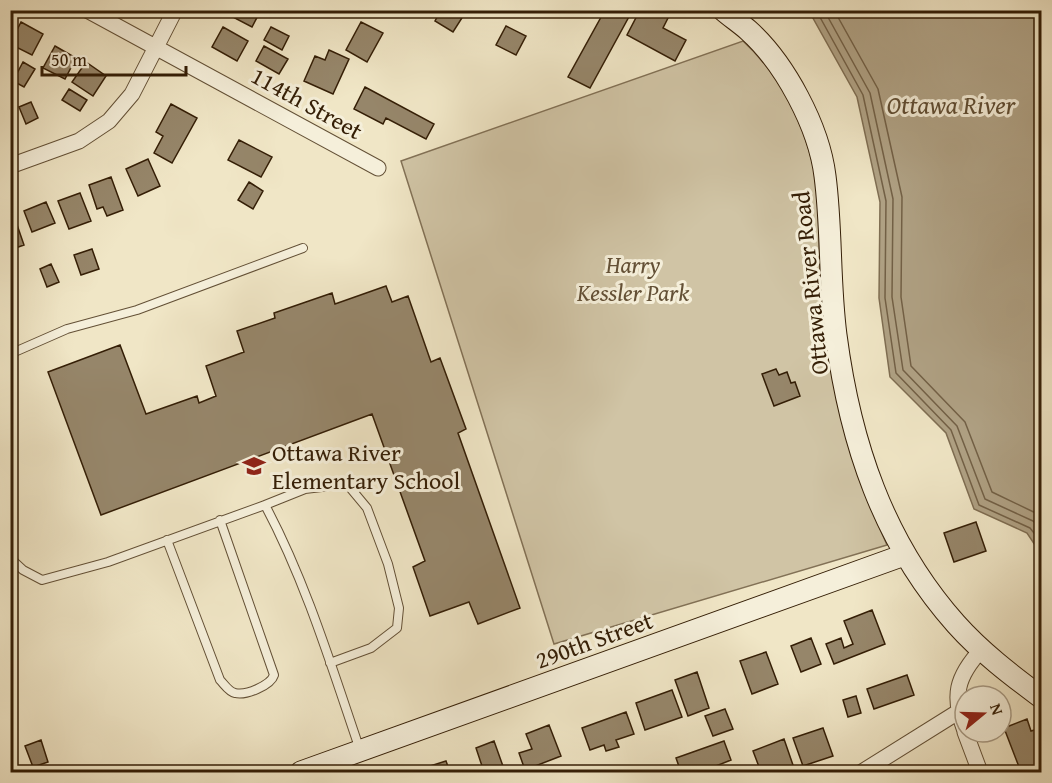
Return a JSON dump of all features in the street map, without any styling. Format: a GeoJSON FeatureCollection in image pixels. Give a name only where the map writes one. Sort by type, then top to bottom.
{"type":"FeatureCollection","features":[{"type":"Feature","properties":{"kind":"street","name":"114th Street"},"geometry":{"type":"LineString","coordinates":[[87,10],[378,168]]}},
{"type":"Feature","properties":{"kind":"street"},"geometry":{"type":"LineString","coordinates":[[10,166],[79,141],[110,121],[132,94],[175,10]]}},
{"type":"Feature","properties":{"kind":"street","name":"Ottawa River Road"},"geometry":{"type":"LineString","coordinates":[[723,10],[749,31],[783,71],[809,118],[820,148],[826,185],[836,334],[859,446],[880,508],[904,555],[933,597],[993,661],[1041,698]]}},
{"type":"Feature","properties":{"kind":"street","name":"290th Street"},"geometry":{"type":"LineString","coordinates":[[301,772],[904,555]]}},
{"type":"Feature","properties":{"kind":"street"},"geometry":{"type":"LineString","coordinates":[[959,684],[963,672],[982,649]]}},
{"type":"Feature","properties":{"kind":"street"},"geometry":{"type":"LineString","coordinates":[[862,772],[953,715]]}},
{"type":"Feature","properties":{"kind":"street"},"geometry":{"type":"LineString","coordinates":[[970,744],[980,772]]}},
{"type":"Feature","properties":{"kind":"lane"},"geometry":{"type":"LineString","coordinates":[[10,354],[67,329],[137,310],[303,248]]}},
{"type":"Feature","properties":{"kind":"lane"},"geometry":{"type":"LineString","coordinates":[[10,558],[23,570],[42,580],[108,562],[305,489],[347,484],[367,508],[388,564],[399,608],[397,628],[371,648],[330,663]]}},
{"type":"Feature","properties":{"kind":"lane"},"geometry":{"type":"LineString","coordinates":[[266,505],[283,537],[360,751]]}},
{"type":"Feature","properties":{"kind":"lane"},"geometry":{"type":"LineString","coordinates":[[166,540],[220,680],[236,693],[244,693],[264,686],[273,680],[274,675],[220,520]]}},
{"type":"Feature","properties":{"kind":"green space","name":"Harry Kessler Park"},"geometry":{"type":"Polygon","coordinates":[[[743,41],[778,82],[795,114],[808,147],[817,192],[822,306],[830,364],[857,469],[887,545],[554,644],[401,161],[743,41]]]}},
{"type":"Feature","properties":{"kind":"water","name":"Ottawa River"},"geometry":{"type":"Polygon","coordinates":[[[809,11],[1041,11],[1041,554],[1027,533],[974,509],[946,433],[890,377],[879,298],[880,202],[857,97],[809,11]]]}},
{"type":"Feature","properties":{"kind":"building"},"geometry":{"type":"Polygon","coordinates":[[[229,10],[261,10],[252,27],[227,14],[229,10]]]}},
{"type":"Feature","properties":{"kind":"building"},"geometry":{"type":"Polygon","coordinates":[[[441,10],[467,10],[453,32],[435,21],[441,10]]]}},
{"type":"Feature","properties":{"kind":"building"},"geometry":{"type":"Polygon","coordinates":[[[605,10],[626,10],[631,13],[590,88],[568,77],[605,10]]]}},
{"type":"Feature","properties":{"kind":"building"},"geometry":{"type":"Polygon","coordinates":[[[640,10],[655,10],[668,18],[663,28],[686,40],[675,61],[627,35],[640,10]]]}},
{"type":"Feature","properties":{"kind":"building"},"geometry":{"type":"Polygon","coordinates":[[[21,22],[43,34],[32,55],[10,44],[21,22]]]}},
{"type":"Feature","properties":{"kind":"building"},"geometry":{"type":"Polygon","coordinates":[[[361,22],[383,33],[367,62],[346,50],[361,22]]]}},
{"type":"Feature","properties":{"kind":"building"},"geometry":{"type":"Polygon","coordinates":[[[506,26],[526,36],[516,55],[496,45],[506,26]]]}},
{"type":"Feature","properties":{"kind":"building"},"geometry":{"type":"Polygon","coordinates":[[[223,27],[248,41],[237,61],[212,47],[223,27]]]}},
{"type":"Feature","properties":{"kind":"building"},"geometry":{"type":"Polygon","coordinates":[[[271,27],[289,36],[282,50],[264,40],[271,27]]]}},
{"type":"Feature","properties":{"kind":"building"},"geometry":{"type":"Polygon","coordinates":[[[55,46],[76,58],[65,79],[43,68],[55,46]]]}},
{"type":"Feature","properties":{"kind":"building"},"geometry":{"type":"Polygon","coordinates":[[[264,46],[288,59],[279,74],[256,61],[264,46]]]}},
{"type":"Feature","properties":{"kind":"building"},"geometry":{"type":"Polygon","coordinates":[[[329,50],[349,59],[333,94],[304,81],[315,56],[325,60],[329,50]]]}},
{"type":"Feature","properties":{"kind":"building"},"geometry":{"type":"Polygon","coordinates":[[[23,62],[35,69],[24,87],[13,81],[23,62]]]}},
{"type":"Feature","properties":{"kind":"building"},"geometry":{"type":"Polygon","coordinates":[[[86,62],[106,76],[93,96],[72,82],[86,62]]]}},
{"type":"Feature","properties":{"kind":"building"},"geometry":{"type":"Polygon","coordinates":[[[365,87],[434,124],[426,139],[386,118],[383,124],[354,109],[365,87]]]}},
{"type":"Feature","properties":{"kind":"building"},"geometry":{"type":"Polygon","coordinates":[[[69,89],[87,100],[80,111],[62,100],[69,89]]]}},
{"type":"Feature","properties":{"kind":"building"},"geometry":{"type":"Polygon","coordinates":[[[31,102],[38,118],[26,124],[19,107],[31,102]]]}},
{"type":"Feature","properties":{"kind":"building"},"geometry":{"type":"Polygon","coordinates":[[[171,104],[197,118],[172,163],[154,153],[163,136],[156,132],[171,104]]]}},
{"type":"Feature","properties":{"kind":"building"},"geometry":{"type":"Polygon","coordinates":[[[239,140],[272,157],[261,177],[228,160],[239,140]]]}},
{"type":"Feature","properties":{"kind":"building"},"geometry":{"type":"Polygon","coordinates":[[[148,159],[160,186],[138,196],[126,169],[148,159]]]}},
{"type":"Feature","properties":{"kind":"building"},"geometry":{"type":"Polygon","coordinates":[[[111,177],[123,210],[107,216],[103,207],[97,209],[89,185],[111,177]]]}},
{"type":"Feature","properties":{"kind":"building"},"geometry":{"type":"Polygon","coordinates":[[[249,182],[263,191],[253,209],[238,200],[249,182]]]}},
{"type":"Feature","properties":{"kind":"building"},"geometry":{"type":"Polygon","coordinates":[[[80,193],[91,221],[69,229],[58,201],[80,193]]]}},
{"type":"Feature","properties":{"kind":"building"},"geometry":{"type":"Polygon","coordinates":[[[46,202],[55,223],[32,232],[24,211],[46,202]]]}},
{"type":"Feature","properties":{"kind":"building"},"geometry":{"type":"Polygon","coordinates":[[[14,216],[24,245],[10,250],[10,217],[14,216]]]}},
{"type":"Feature","properties":{"kind":"building"},"geometry":{"type":"Polygon","coordinates":[[[92,249],[99,269],[81,275],[74,255],[92,249]]]}},
{"type":"Feature","properties":{"kind":"building"},"geometry":{"type":"Polygon","coordinates":[[[51,264],[59,282],[47,287],[40,269],[51,264]]]}},
{"type":"Feature","properties":{"kind":"building"},"geometry":{"type":"Polygon","coordinates":[[[386,286],[392,302],[408,296],[431,362],[440,358],[466,429],[458,433],[520,608],[478,624],[469,602],[430,616],[413,567],[425,561],[372,414],[101,515],[48,372],[120,345],[146,414],[197,396],[199,403],[216,396],[206,366],[244,352],[237,331],[275,318],[274,313],[332,293],[335,304],[386,286]]]}},
{"type":"Feature","properties":{"kind":"building"},"geometry":{"type":"Polygon","coordinates":[[[776,369],[779,375],[787,372],[791,383],[795,382],[800,396],[774,406],[762,374],[776,369]]]}},
{"type":"Feature","properties":{"kind":"building"},"geometry":{"type":"Polygon","coordinates":[[[976,522],[986,551],[954,562],[944,533],[976,522]]]}},
{"type":"Feature","properties":{"kind":"building"},"geometry":{"type":"Polygon","coordinates":[[[872,610],[885,644],[834,664],[826,644],[841,638],[844,648],[853,644],[844,621],[872,610]]]}},
{"type":"Feature","properties":{"kind":"building"},"geometry":{"type":"Polygon","coordinates":[[[811,638],[821,664],[801,672],[791,646],[811,638]]]}},
{"type":"Feature","properties":{"kind":"building"},"geometry":{"type":"Polygon","coordinates":[[[766,652],[778,684],[752,694],[740,661],[766,652]]]}},
{"type":"Feature","properties":{"kind":"building"},"geometry":{"type":"Polygon","coordinates":[[[697,672],[709,708],[688,716],[675,680],[697,672]]]}},
{"type":"Feature","properties":{"kind":"building"},"geometry":{"type":"Polygon","coordinates":[[[907,675],[914,695],[874,709],[867,689],[907,675]]]}},
{"type":"Feature","properties":{"kind":"building"},"geometry":{"type":"Polygon","coordinates":[[[672,690],[682,717],[645,730],[636,703],[672,690]]]}},
{"type":"Feature","properties":{"kind":"building"},"geometry":{"type":"Polygon","coordinates":[[[856,696],[861,713],[848,717],[843,700],[856,696]]]}},
{"type":"Feature","properties":{"kind":"building"},"geometry":{"type":"Polygon","coordinates":[[[725,709],[733,729],[713,736],[705,716],[725,709]]]}},
{"type":"Feature","properties":{"kind":"building"},"geometry":{"type":"Polygon","coordinates":[[[626,712],[634,734],[616,740],[619,747],[606,751],[604,745],[590,750],[582,728],[626,712]]]}},
{"type":"Feature","properties":{"kind":"building"},"geometry":{"type":"Polygon","coordinates":[[[1027,719],[1031,731],[1038,729],[1042,739],[1042,772],[1021,772],[1010,744],[1013,744],[1013,724],[1027,719]]]}},
{"type":"Feature","properties":{"kind":"building"},"geometry":{"type":"Polygon","coordinates":[[[549,725],[561,756],[525,770],[519,753],[532,749],[526,734],[549,725]]]}},
{"type":"Feature","properties":{"kind":"building"},"geometry":{"type":"Polygon","coordinates":[[[823,728],[833,756],[803,766],[793,738],[823,728]]]}},
{"type":"Feature","properties":{"kind":"building"},"geometry":{"type":"Polygon","coordinates":[[[784,739],[794,768],[782,772],[761,772],[753,751],[784,739]]]}},
{"type":"Feature","properties":{"kind":"building"},"geometry":{"type":"Polygon","coordinates":[[[41,740],[48,762],[33,767],[25,746],[41,740]]]}},
{"type":"Feature","properties":{"kind":"building"},"geometry":{"type":"Polygon","coordinates":[[[494,741],[504,769],[498,772],[484,772],[476,748],[494,741]]]}},
{"type":"Feature","properties":{"kind":"building"},"geometry":{"type":"Polygon","coordinates":[[[724,741],[731,760],[716,766],[718,772],[681,772],[676,758],[724,741]]]}},
{"type":"Feature","properties":{"kind":"building"},"geometry":{"type":"Polygon","coordinates":[[[446,761],[450,772],[429,772],[427,767],[446,761]]]}},
{"type":"Feature","properties":{"kind":"place","name":"Ottawa River Elementary School"},"geometry":{"type":"Point","coordinates":[254,466]}}]}
